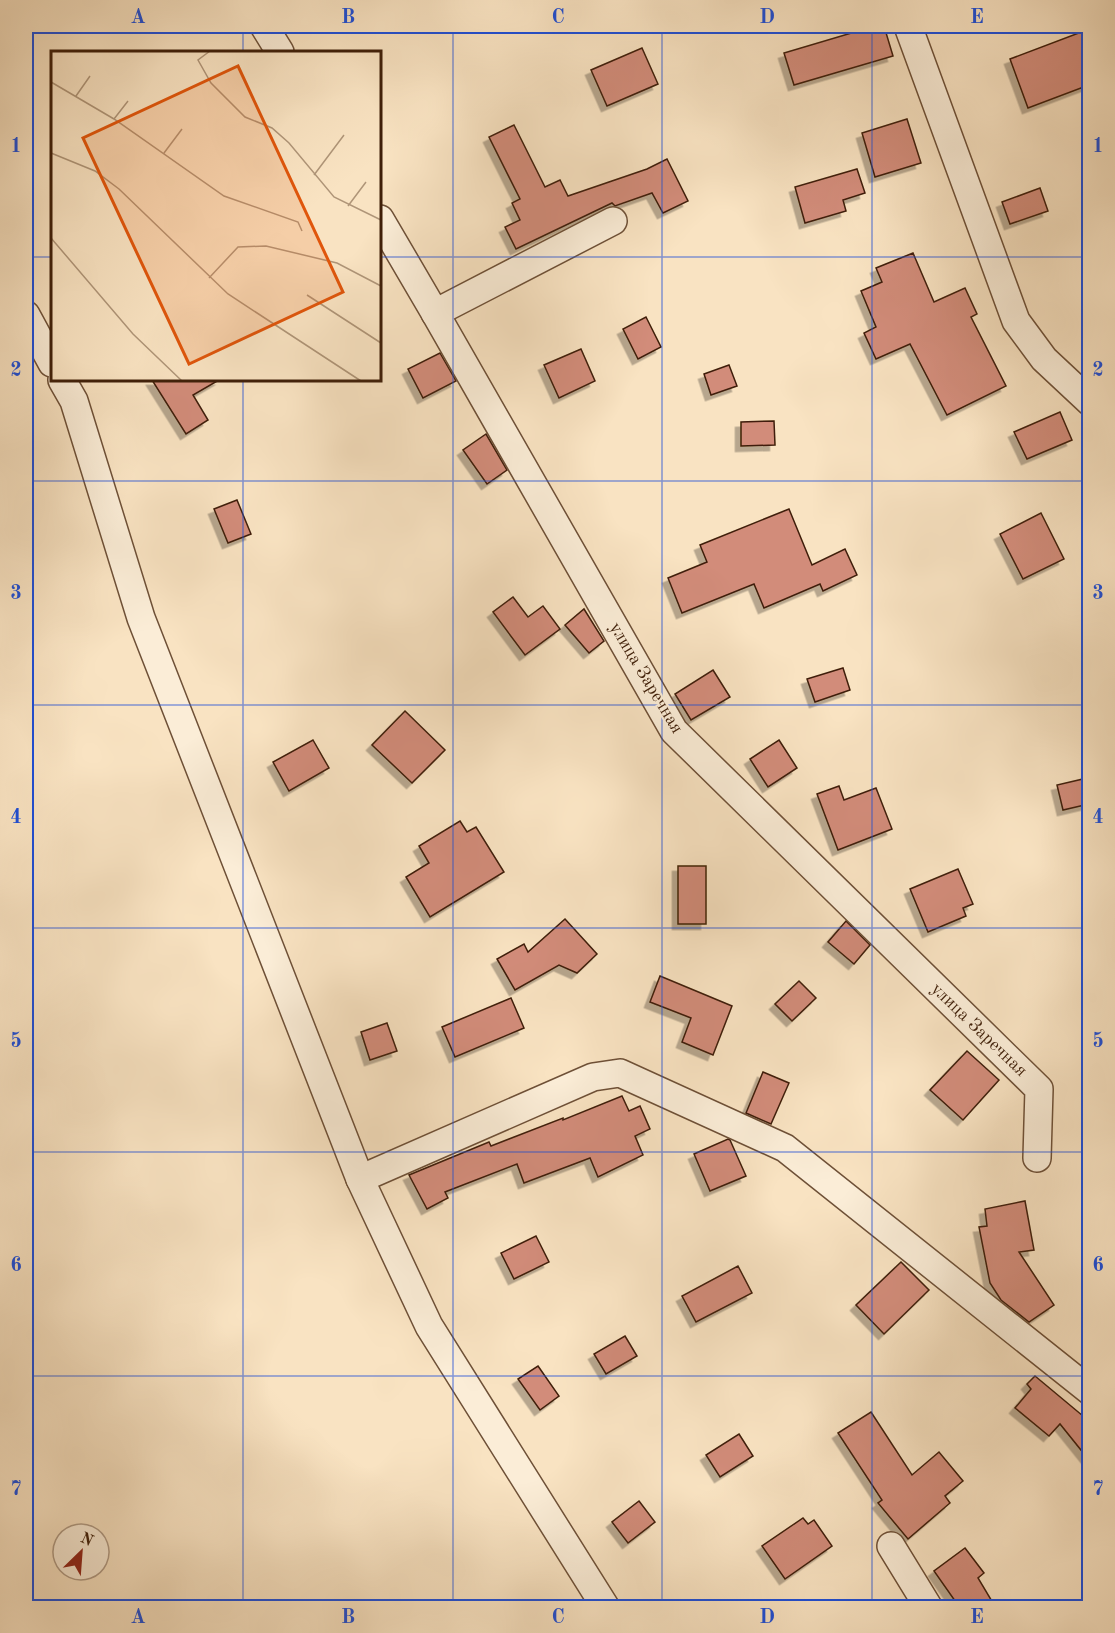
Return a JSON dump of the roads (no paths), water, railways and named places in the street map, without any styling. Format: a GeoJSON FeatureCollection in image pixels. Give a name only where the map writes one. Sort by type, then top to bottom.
{"type":"FeatureCollection","features":[{"type":"Feature","properties":{"kind":"street"},"geometry":{"type":"LineString","coordinates":[[264,26],[279,51]]}},
{"type":"Feature","properties":{"kind":"street"},"geometry":{"type":"LineString","coordinates":[[908,26],[1016,321],[1044,359],[1089,402]]}},
{"type":"Feature","properties":{"kind":"street","name":"улица Заречная"},"geometry":{"type":"LineString","coordinates":[[381,221],[674,731],[1039,1089],[1037,1158]]}},
{"type":"Feature","properties":{"kind":"street"},"geometry":{"type":"LineString","coordinates":[[435,313],[613,221]]}},
{"type":"Feature","properties":{"kind":"street"},"geometry":{"type":"LineString","coordinates":[[26,315],[51,361]]}},
{"type":"Feature","properties":{"kind":"street"},"geometry":{"type":"LineString","coordinates":[[63,381],[74,401],[141,618],[360,1179],[429,1326],[606,1608]]}},
{"type":"Feature","properties":{"kind":"street"},"geometry":{"type":"LineString","coordinates":[[360,1179],[593,1077],[620,1073],[785,1148],[1089,1391]]}},
{"type":"Feature","properties":{"kind":"street"},"geometry":{"type":"LineString","coordinates":[[891,1546],[928,1608]]}}]}
